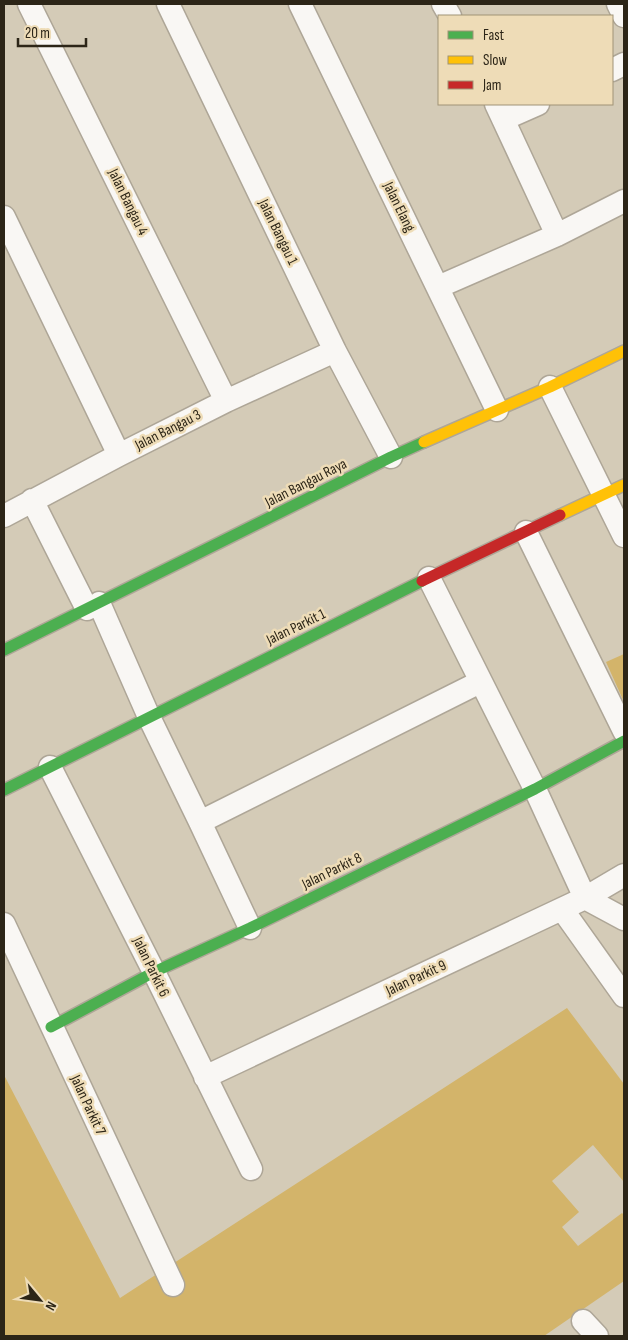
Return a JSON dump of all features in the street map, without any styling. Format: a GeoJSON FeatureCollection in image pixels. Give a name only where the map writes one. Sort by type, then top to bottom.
{"type":"FeatureCollection","features":[{"type":"Feature","properties":{"kind":"street","name":"Jalan Bangau 4"},"geometry":{"type":"LineString","coordinates":[[29,4],[226,401]]}},
{"type":"Feature","properties":{"kind":"street","name":"Jalan Bangau 1"},"geometry":{"type":"LineString","coordinates":[[168,4],[335,351],[391,458]]}},
{"type":"Feature","properties":{"kind":"street","name":"Jalan Elang"},"geometry":{"type":"LineString","coordinates":[[300,4],[496,410]]}},
{"type":"Feature","properties":{"kind":"street"},"geometry":{"type":"LineString","coordinates":[[443,4],[449,15]]}},
{"type":"Feature","properties":{"kind":"street"},"geometry":{"type":"LineString","coordinates":[[618,4],[624,16]]}},
{"type":"Feature","properties":{"kind":"street"},"geometry":{"type":"LineString","coordinates":[[533,105],[500,112],[557,235]]}},
{"type":"Feature","properties":{"kind":"street"},"geometry":{"type":"LineString","coordinates":[[438,287],[557,235],[624,201]]}},
{"type":"Feature","properties":{"kind":"street"},"geometry":{"type":"LineString","coordinates":[[4,217],[119,455]]}},
{"type":"Feature","properties":{"kind":"street","name":"Jalan Bangau 3"},"geometry":{"type":"LineString","coordinates":[[6,509],[32,500],[226,401],[335,351]]}},
{"type":"Feature","properties":{"kind":"street","name":"Jalan Bangau Raya"},"geometry":{"type":"LineString","coordinates":[[4,650],[391,458],[550,387],[624,351]]}},
{"type":"Feature","properties":{"kind":"street"},"geometry":{"type":"LineString","coordinates":[[550,387],[614,490],[624,536]]}},
{"type":"Feature","properties":{"kind":"street","name":"Jalan Parkit 1"},"geometry":{"type":"LineString","coordinates":[[4,790],[429,578],[614,490]]}},
{"type":"Feature","properties":{"kind":"street"},"geometry":{"type":"LineString","coordinates":[[32,500],[93,606],[200,822],[250,928]]}},
{"type":"Feature","properties":{"kind":"street"},"geometry":{"type":"LineString","coordinates":[[526,532],[624,730]]}},
{"type":"Feature","properties":{"kind":"street"},"geometry":{"type":"LineString","coordinates":[[429,578],[535,789],[585,898],[624,919]]}},
{"type":"Feature","properties":{"kind":"street"},"geometry":{"type":"LineString","coordinates":[[200,822],[480,682]]}},
{"type":"Feature","properties":{"kind":"street","name":"Jalan Parkit 8"},"geometry":{"type":"LineString","coordinates":[[52,1027],[154,972],[250,928],[535,789],[624,741]]}},
{"type":"Feature","properties":{"kind":"street","name":"Jalan Parkit 6"},"geometry":{"type":"LineString","coordinates":[[50,766],[154,972],[250,1169]]}},
{"type":"Feature","properties":{"kind":"street","name":"Jalan Parkit 9"},"geometry":{"type":"LineString","coordinates":[[205,1078],[585,898],[624,875]]}},
{"type":"Feature","properties":{"kind":"street"},"geometry":{"type":"LineString","coordinates":[[562,909],[624,996]]}},
{"type":"Feature","properties":{"kind":"street","name":"Jalan Parkit 7"},"geometry":{"type":"LineString","coordinates":[[4,924],[173,1285]]}},
{"type":"Feature","properties":{"kind":"shaded area"},"geometry":{"type":"Polygon","coordinates":[[[624,654],[624,702],[606,662],[624,654]]]}},
{"type":"Feature","properties":{"kind":"shaded area"},"geometry":{"type":"Polygon","coordinates":[[[567,1008],[624,1084],[624,1182],[593,1145],[552,1181],[579,1212],[562,1227],[578,1246],[622,1213],[624,1215],[624,1281],[544,1336],[4,1336],[4,1075],[120,1298],[567,1008]]]}},
{"type":"Feature","properties":{"kind":"traffic: fast"},"geometry":{"type":"LineString","coordinates":[[4,650],[424,442]]}},
{"type":"Feature","properties":{"kind":"traffic: fast"},"geometry":{"type":"LineString","coordinates":[[4,790],[422,581]]}},
{"type":"Feature","properties":{"kind":"traffic: fast"},"geometry":{"type":"LineString","coordinates":[[51,1027],[154,972],[250,928],[535,789],[624,741]]}},
{"type":"Feature","properties":{"kind":"traffic: slow"},"geometry":{"type":"LineString","coordinates":[[424,442],[550,387],[624,351]]}},
{"type":"Feature","properties":{"kind":"traffic: slow"},"geometry":{"type":"LineString","coordinates":[[560,515],[624,485]]}},
{"type":"Feature","properties":{"kind":"traffic: jam"},"geometry":{"type":"LineString","coordinates":[[422,581],[560,515]]}}]}
